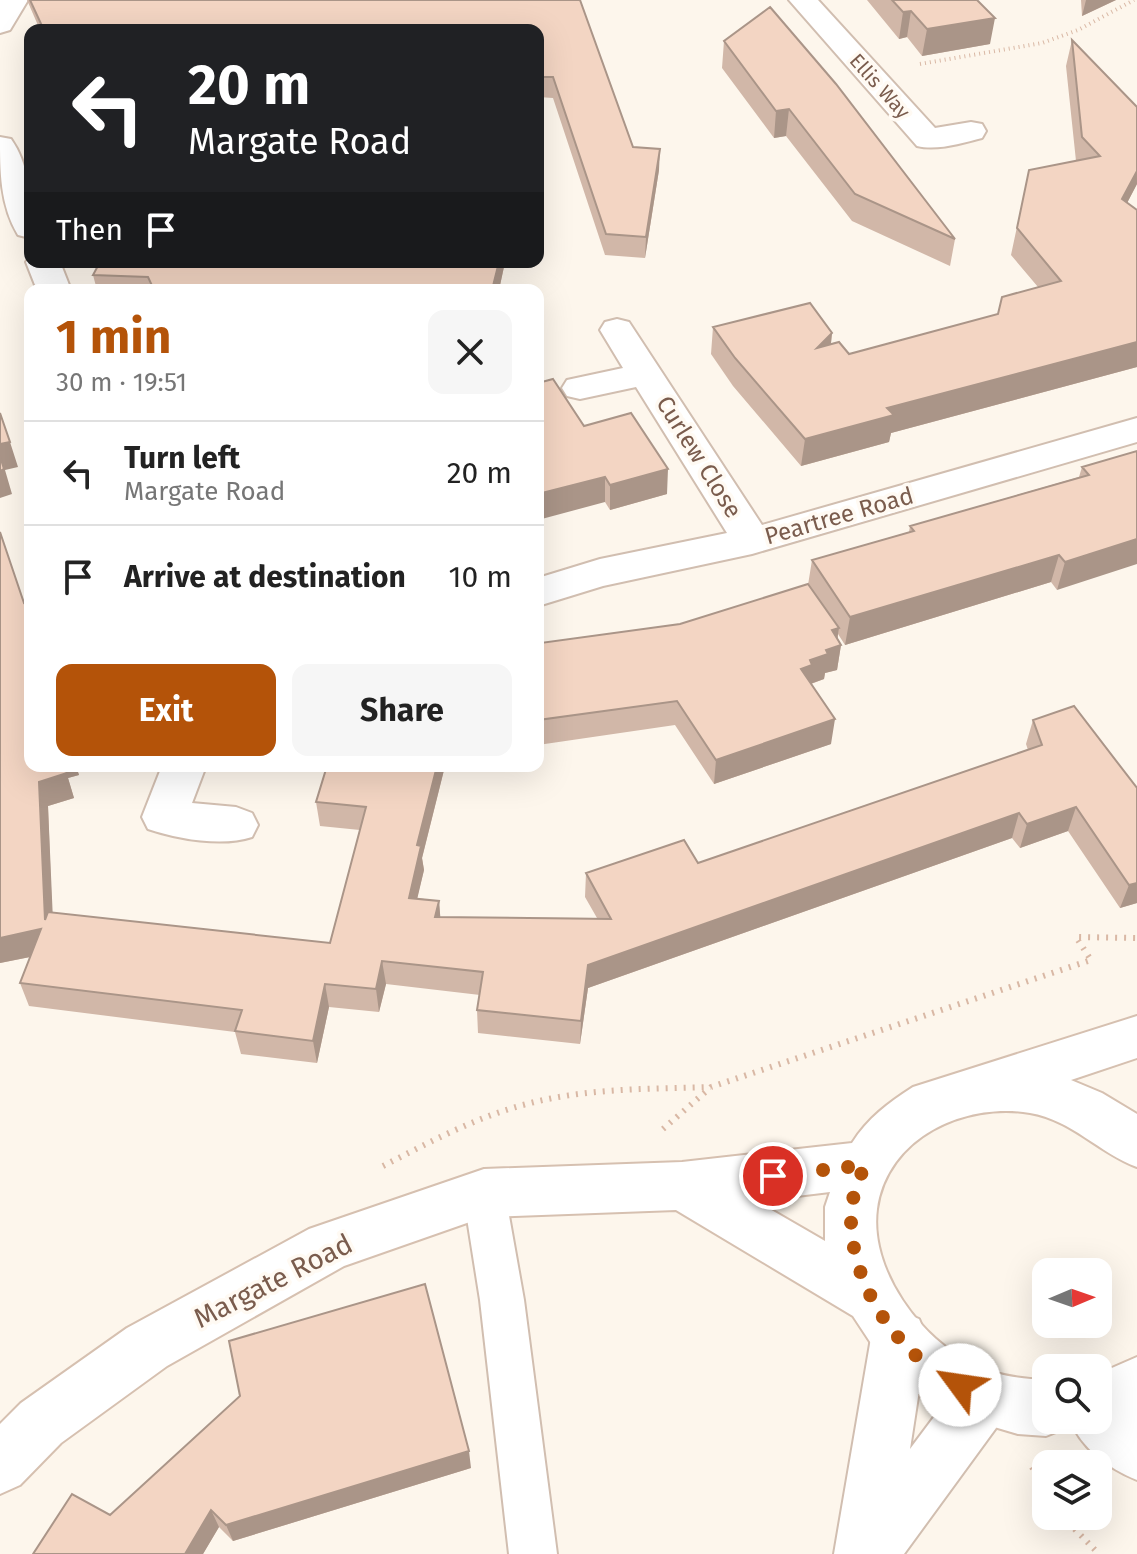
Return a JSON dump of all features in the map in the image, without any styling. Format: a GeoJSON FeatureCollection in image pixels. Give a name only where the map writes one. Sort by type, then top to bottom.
{"type":"FeatureCollection","features":[{"type":"Feature","properties":{"kind":"street"},"geometry":{"type":"LineString","coordinates":[[0,24],[14,0]]}},
{"type":"Feature","properties":{"kind":"street","name":"Ellis Way"},"geometry":{"type":"LineString","coordinates":[[803,0],[928,139],[971,131]]}},
{"type":"Feature","properties":{"kind":"street"},"geometry":{"type":"LineString","coordinates":[[0,146],[24,211]]}},
{"type":"Feature","properties":{"kind":"street","name":"Curlew Close"},"geometry":{"type":"LineString","coordinates":[[617,330],[752,541]]}},
{"type":"Feature","properties":{"kind":"street","name":"Curlew Close"},"geometry":{"type":"LineString","coordinates":[[580,388],[646,374]]}},
{"type":"Feature","properties":{"kind":"street","name":"Peartree Road"},"geometry":{"type":"LineString","coordinates":[[544,590],[600,573],[752,541],[1137,430]]}},
{"type":"Feature","properties":{"kind":"street"},"geometry":{"type":"LineString","coordinates":[[182,772],[164,817],[236,825]]}},
{"type":"Feature","properties":{"kind":"street"},"geometry":{"type":"LineString","coordinates":[[865,1554],[885,1318],[854,1253],[851,1210],[864,1165],[891,1129],[927,1103],[1137,1037]]}},
{"type":"Feature","properties":{"kind":"street"},"geometry":{"type":"LineString","coordinates":[[973,1090],[1018,1089],[1064,1099],[1108,1121],[1137,1144]]}},
{"type":"Feature","properties":{"kind":"street","name":"Margate Road"},"geometry":{"type":"LineString","coordinates":[[0,1465],[41,1423],[147,1347],[328,1247],[484,1193],[682,1186],[864,1165]]}},
{"type":"Feature","properties":{"kind":"street"},"geometry":{"type":"LineString","coordinates":[[682,1186],[885,1318],[936,1374],[984,1397],[1032,1406]]}},
{"type":"Feature","properties":{"kind":"street"},"geometry":{"type":"LineString","coordinates":[[1112,1397],[1137,1385]]}},
{"type":"Feature","properties":{"kind":"street"},"geometry":{"type":"LineString","coordinates":[[865,1554],[984,1397]]}},
{"type":"Feature","properties":{"kind":"street"},"geometry":{"type":"LineString","coordinates":[[1112,1430],[1137,1451]]}},
{"type":"Feature","properties":{"kind":"lane"},"geometry":{"type":"LineString","coordinates":[[484,1193],[502,1300],[533,1554]]}},
{"type":"Feature","properties":{"kind":"path"},"geometry":{"type":"LineString","coordinates":[[867,74],[1042,43],[1078,30],[1134,0]]}},
{"type":"Feature","properties":{"kind":"path"},"geometry":{"type":"LineString","coordinates":[[615,1189],[658,1133],[711,1087],[1091,960],[1076,937],[1137,938]]}},
{"type":"Feature","properties":{"kind":"path"},"geometry":{"type":"LineString","coordinates":[[1076,1530],[1099,1554]]}},
{"type":"Feature","properties":{"kind":"building"},"geometry":{"type":"Polygon","coordinates":[[[30,0],[580,0],[633,147],[660,149],[646,237],[606,234],[553,77],[544,77],[544,24],[41,24],[30,0]]]}},
{"type":"Feature","properties":{"kind":"building"},"geometry":{"type":"Polygon","coordinates":[[[892,0],[977,0],[995,18],[927,29],[911,11],[903,12],[892,0]]]}},
{"type":"Feature","properties":{"kind":"building"},"geometry":{"type":"Polygon","coordinates":[[[770,7],[836,84],[955,239],[855,194],[789,109],[776,111],[724,41],[770,7]]]}},
{"type":"Feature","properties":{"kind":"building"},"geometry":{"type":"Polygon","coordinates":[[[1072,40],[1137,107],[1137,171],[1122,199],[1137,210],[1137,342],[887,408],[894,415],[805,439],[735,358],[713,327],[810,303],[832,333],[817,348],[839,342],[849,354],[998,314],[1002,297],[1061,281],[1017,228],[1029,170],[1100,156],[1082,137],[1072,40]]]}},
{"type":"Feature","properties":{"kind":"building"},"geometry":{"type":"Polygon","coordinates":[[[97,268],[498,268],[494,284],[151,284],[148,277],[93,275],[97,268]]]}},
{"type":"Feature","properties":{"kind":"building"},"geometry":{"type":"Polygon","coordinates":[[[553,379],[584,426],[631,413],[668,469],[610,485],[605,477],[544,492],[544,381],[553,379]]]}},
{"type":"Feature","properties":{"kind":"building"},"geometry":{"type":"Polygon","coordinates":[[[0,413],[10,442],[0,444],[0,413]]]}},
{"type":"Feature","properties":{"kind":"building"},"geometry":{"type":"Polygon","coordinates":[[[1137,451],[1137,539],[1065,562],[1059,555],[850,617],[812,560],[914,531],[910,526],[1089,475],[1082,467],[1137,451]]]}},
{"type":"Feature","properties":{"kind":"building"},"geometry":{"type":"Polygon","coordinates":[[[0,532],[24,603],[24,772],[67,773],[39,782],[45,920],[48,912],[330,943],[366,807],[316,802],[325,772],[435,772],[417,845],[421,846],[409,898],[439,901],[435,917],[611,919],[586,873],[684,840],[698,863],[1042,745],[1033,720],[1074,706],[1137,788],[1137,883],[1129,885],[1076,807],[1027,824],[1019,813],[588,965],[581,1021],[477,1010],[483,972],[382,961],[376,989],[325,984],[313,1041],[235,1031],[242,1010],[20,983],[41,929],[0,938],[0,532]]]}},
{"type":"Feature","properties":{"kind":"building"},"geometry":{"type":"Polygon","coordinates":[[[808,584],[839,628],[832,630],[841,645],[826,650],[828,654],[810,660],[812,665],[801,669],[835,719],[716,760],[677,701],[544,719],[544,643],[680,624],[808,584]]]}},
{"type":"Feature","properties":{"kind":"building"},"geometry":{"type":"Polygon","coordinates":[[[425,1284],[469,1451],[226,1525],[211,1510],[185,1554],[33,1554],[72,1494],[110,1515],[240,1396],[229,1341],[425,1284]]]}},
{"type":"Feature","properties":{"kind":"route"},"geometry":{"type":"LineString","coordinates":[[773,1176],[864,1165],[851,1210],[854,1253],[871,1297],[899,1338],[936,1374],[960,1385]]}}]}
